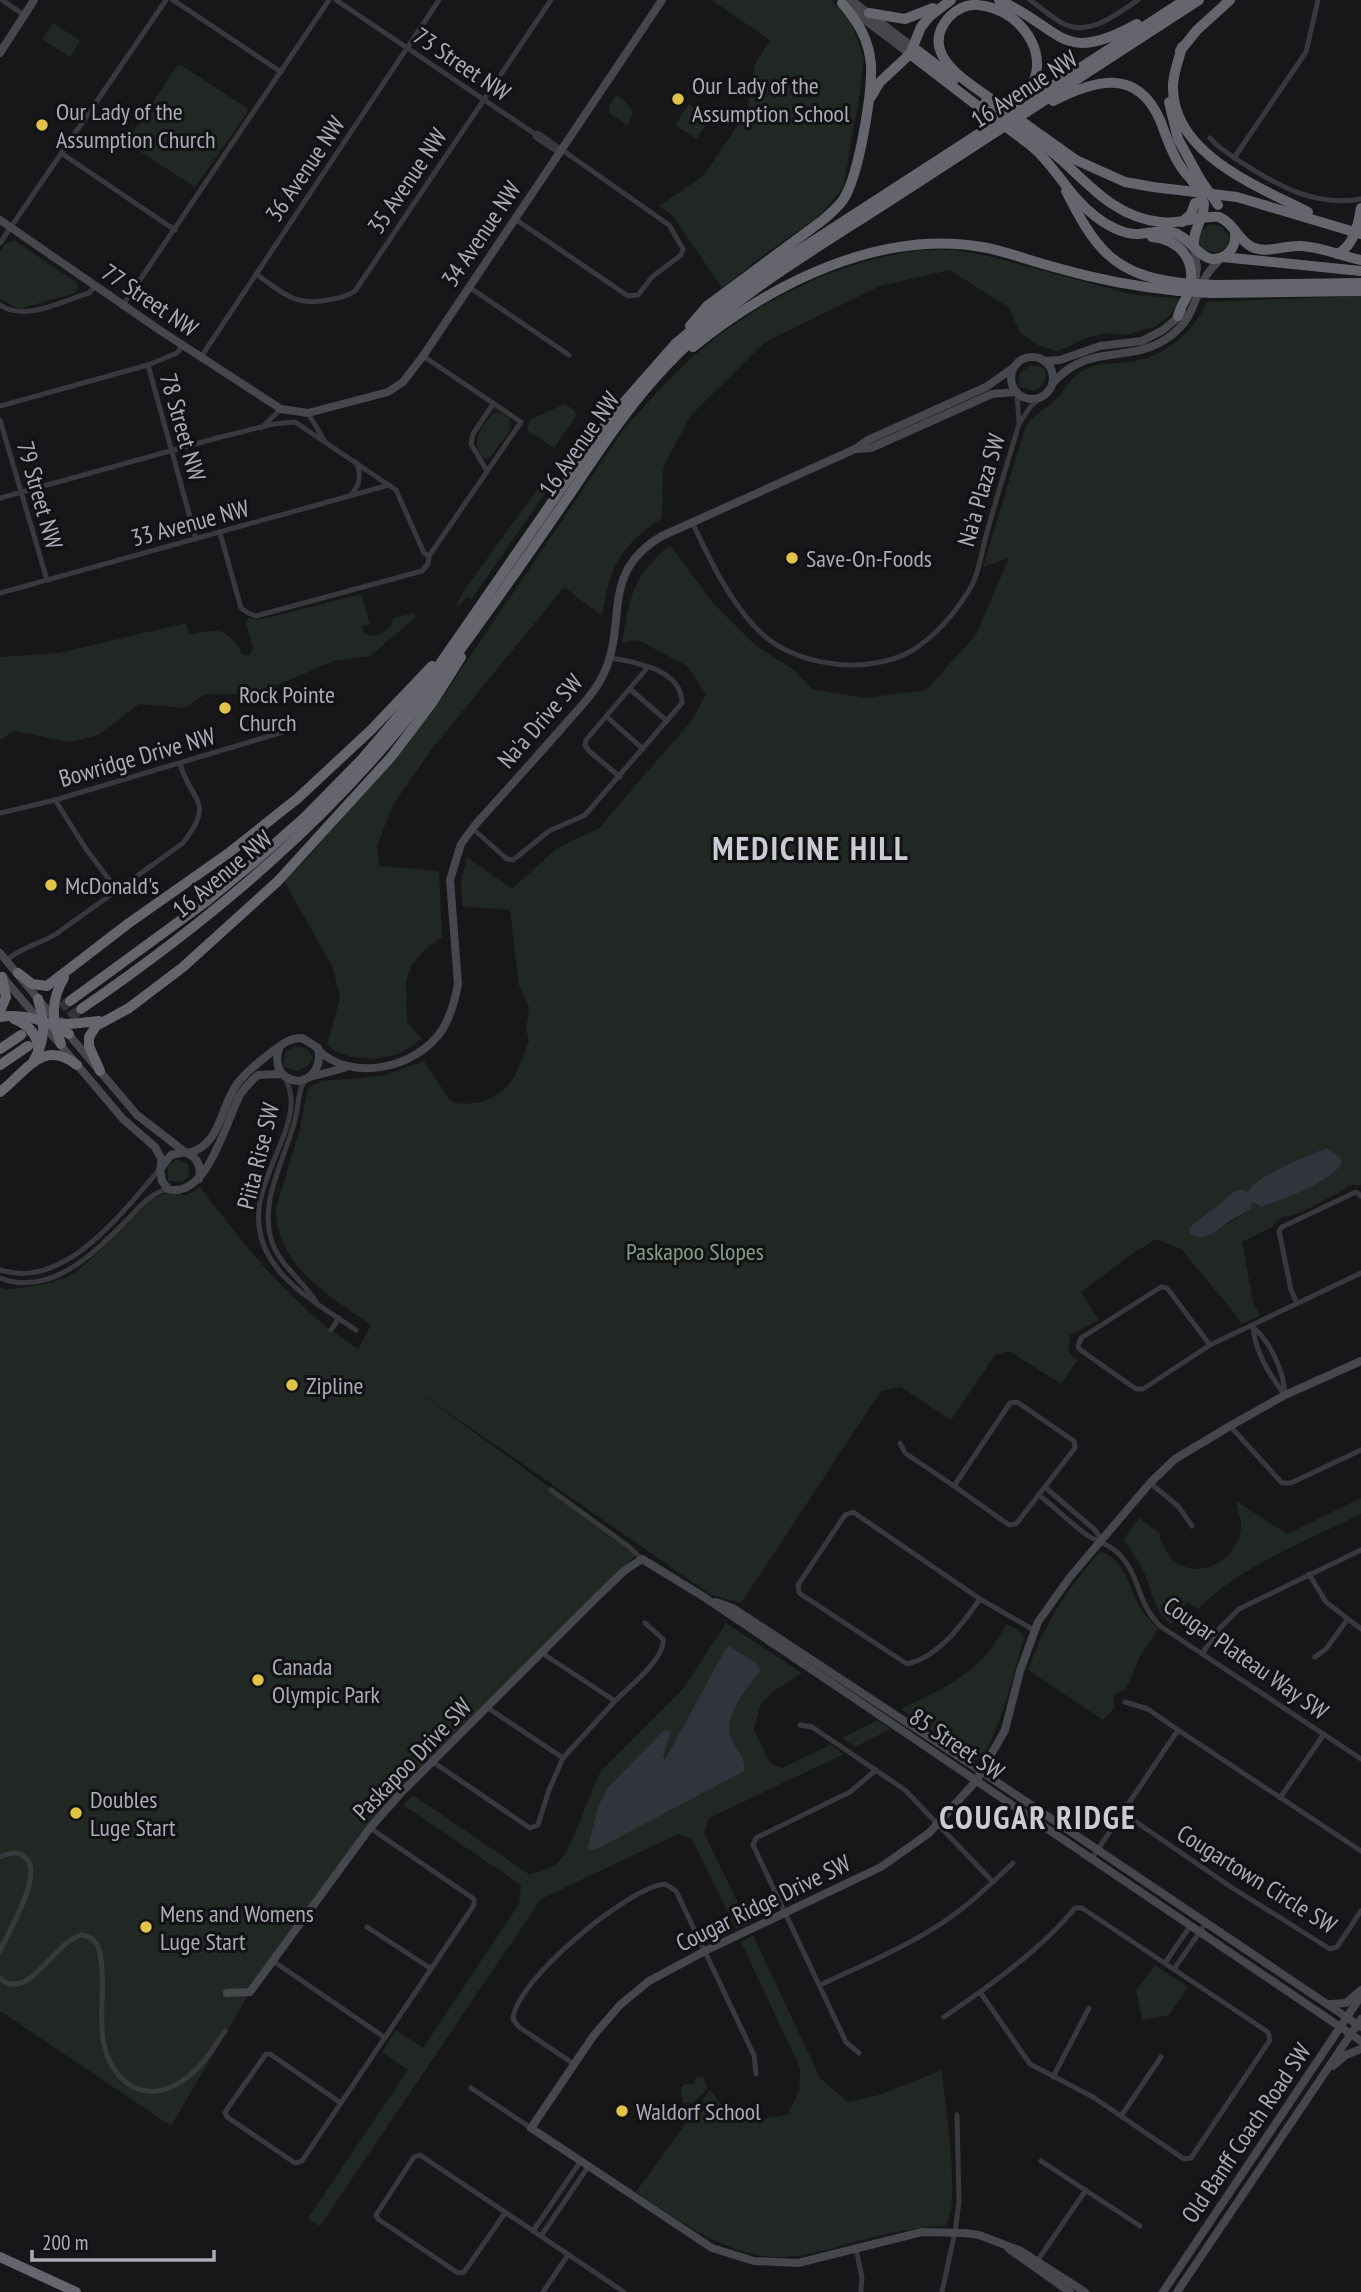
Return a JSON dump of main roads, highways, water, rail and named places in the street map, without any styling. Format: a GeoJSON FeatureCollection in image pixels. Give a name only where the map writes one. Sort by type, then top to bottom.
{"type":"FeatureCollection","features":[{"type":"Feature","properties":{"kind":"highway"},"geometry":{"type":"LineString","coordinates":[[869,13],[905,19],[950,0]]}},
{"type":"Feature","properties":{"kind":"highway"},"geometry":{"type":"LineString","coordinates":[[676,343],[706,306],[824,220],[837,207],[854,175],[868,105],[875,89],[912,51],[925,23],[935,11],[950,0]]}},
{"type":"Feature","properties":{"kind":"highway"},"geometry":{"type":"LineString","coordinates":[[999,0],[1065,40],[1089,44],[1116,35],[1183,0]]}},
{"type":"Feature","properties":{"kind":"highway","name":"16 Avenue NW"},"geometry":{"type":"LineString","coordinates":[[70,1001],[217,893],[298,824],[348,775],[394,723],[474,623],[653,380],[689,343],[775,275],[1183,0]]}},
{"type":"Feature","properties":{"kind":"highway","name":"16 Avenue NW"},"geometry":{"type":"LineString","coordinates":[[81,1009],[200,922],[261,871],[312,824],[393,737],[432,689],[611,417],[676,343],[750,282],[1199,0]]}},
{"type":"Feature","properties":{"kind":"highway"},"geometry":{"type":"LineString","coordinates":[[844,1],[861,28],[870,52],[871,75],[862,134]]}},
{"type":"Feature","properties":{"kind":"highway"},"geometry":{"type":"LineString","coordinates":[[1222,257],[1233,246],[1234,230],[1218,205],[1190,177],[1169,106],[1170,74],[1182,47],[1197,30],[1230,2]]}},
{"type":"Feature","properties":{"kind":"highway"},"geometry":{"type":"LineString","coordinates":[[985,103],[954,71],[939,48],[940,34],[946,21],[957,10],[969,6],[990,8],[1011,19],[1030,38],[1038,55],[1037,75],[1030,90],[993,129]]}},
{"type":"Feature","properties":{"kind":"highway"},"geometry":{"type":"LineString","coordinates":[[1182,47],[1173,89],[1176,109],[1190,138],[1202,150],[1233,171],[1331,223]]}},
{"type":"Feature","properties":{"kind":"highway"},"geometry":{"type":"LineString","coordinates":[[912,51],[1057,156],[1093,191],[1117,208],[1146,220],[1181,223],[1222,218],[1245,243],[1258,249],[1300,245],[1361,260]]}},
{"type":"Feature","properties":{"kind":"highway"},"geometry":{"type":"LineString","coordinates":[[993,129],[1085,86],[1107,82],[1122,83],[1140,92],[1152,104],[1200,193],[1202,219],[1194,234],[1194,246]]}},
{"type":"Feature","properties":{"kind":"highway"},"geometry":{"type":"LineString","coordinates":[[1031,137],[1125,182],[1237,197],[1358,233]]}},
{"type":"Feature","properties":{"kind":"highway"},"geometry":{"type":"LineString","coordinates":[[1031,137],[1041,154],[1096,217],[1115,228],[1171,241],[1187,257],[1191,271],[1190,286],[1178,316]]}},
{"type":"Feature","properties":{"kind":"highway"},"geometry":{"type":"LineString","coordinates":[[1054,169],[1084,228],[1102,250],[1136,273],[1180,287]]}},
{"type":"Feature","properties":{"kind":"highway"},"geometry":{"type":"LineString","coordinates":[[1181,223],[1199,203]]}},
{"type":"Feature","properties":{"kind":"highway"},"geometry":{"type":"LineString","coordinates":[[1337,254],[1349,245],[1358,233],[1361,208]]}},
{"type":"Feature","properties":{"kind":"highway"},"geometry":{"type":"LineString","coordinates":[[1138,234],[1174,233],[1184,237],[1207,258],[1222,257],[1361,271]]}},
{"type":"Feature","properties":{"kind":"highway"},"geometry":{"type":"LineString","coordinates":[[603,446],[664,374],[727,321],[815,273],[877,251],[928,244],[966,245],[1000,251],[1107,281],[1213,289],[1361,291]]}},
{"type":"Feature","properties":{"kind":"highway"},"geometry":{"type":"LineString","coordinates":[[1213,289],[1361,284]]}},
{"type":"Feature","properties":{"kind":"highway"},"geometry":{"type":"LineString","coordinates":[[18,973],[32,984],[47,986],[247,839],[306,792],[474,623]]}},
{"type":"Feature","properties":{"kind":"highway"},"geometry":{"type":"LineString","coordinates":[[100,1071],[91,1055],[89,1042],[93,1030],[129,1008],[230,927],[345,810],[415,727],[454,671],[474,623]]}},
{"type":"Feature","properties":{"kind":"highway"},"geometry":{"type":"LineString","coordinates":[[30,1066],[37,1055],[60,984],[79,962]]}},
{"type":"Feature","properties":{"kind":"highway"},"geometry":{"type":"LineString","coordinates":[[1,975],[6,997],[2,1015]]}},
{"type":"Feature","properties":{"kind":"highway"},"geometry":{"type":"LineString","coordinates":[[38,999],[61,1044]]}},
{"type":"Feature","properties":{"kind":"highway"},"geometry":{"type":"LineString","coordinates":[[2,1015],[89,1023],[107,1019]]}},
{"type":"Feature","properties":{"kind":"highway"},"geometry":{"type":"LineString","coordinates":[[2,1015],[23,1023],[31,1030],[38,1043],[37,1055]]}},
{"type":"Feature","properties":{"kind":"highway"},"geometry":{"type":"LineString","coordinates":[[48,1021],[69,1034]]}},
{"type":"Feature","properties":{"kind":"highway"},"geometry":{"type":"LineString","coordinates":[[0,1049],[21,1035]]}},
{"type":"Feature","properties":{"kind":"highway"},"geometry":{"type":"LineString","coordinates":[[0,1065],[28,1046]]}},
{"type":"Feature","properties":{"kind":"highway"},"geometry":{"type":"LineString","coordinates":[[0,1092],[45,1055],[62,1055],[77,1065]]}},
{"type":"Feature","properties":{"kind":"highway"},"geometry":{"type":"LineString","coordinates":[[0,2257],[76,2292]]}},
{"type":"Feature","properties":{"kind":"tunnel"},"geometry":{"type":"LineString","coordinates":[[24,1033],[70,1001]]}},
{"type":"Feature","properties":{"kind":"tunnel"},"geometry":{"type":"LineString","coordinates":[[57,1026],[81,1009]]}},
{"type":"Feature","properties":{"kind":"place","name":"Our Lady of the Assumption School"},"geometry":{"type":"Point","coordinates":[678,99]}},
{"type":"Feature","properties":{"kind":"place","name":"Our Lady of the Assumption Church"},"geometry":{"type":"Point","coordinates":[42,125]}},
{"type":"Feature","properties":{"kind":"place","name":"Save-On-Foods"},"geometry":{"type":"Point","coordinates":[792,558]}},
{"type":"Feature","properties":{"kind":"place","name":"Rock Pointe Church"},"geometry":{"type":"Point","coordinates":[225,708]}},
{"type":"Feature","properties":{"kind":"place","name":"McDonald's"},"geometry":{"type":"Point","coordinates":[51,885]}},
{"type":"Feature","properties":{"kind":"place","name":"Zipline"},"geometry":{"type":"Point","coordinates":[292,1385]}},
{"type":"Feature","properties":{"kind":"place","name":"Canada Olympic Park"},"geometry":{"type":"Point","coordinates":[258,1680]}},
{"type":"Feature","properties":{"kind":"place","name":"Doubles Luge Start"},"geometry":{"type":"Point","coordinates":[76,1813]}},
{"type":"Feature","properties":{"kind":"place","name":"Mens and Womens Luge Start"},"geometry":{"type":"Point","coordinates":[146,1927]}},
{"type":"Feature","properties":{"kind":"place","name":"Waldorf School"},"geometry":{"type":"Point","coordinates":[622,2111]}},
{"type":"Feature","properties":{"kind":"district","name":"MEDICINE HILL"},"geometry":{"type":"Point","coordinates":[811,848]}},
{"type":"Feature","properties":{"kind":"district","name":"COUGAR RIDGE"},"geometry":{"type":"Point","coordinates":[1038,1817]}},
{"type":"Feature","properties":{"kind":"park label","name":"Paskapoo Slopes"},"geometry":{"type":"Point","coordinates":[695,1251]}}]}
